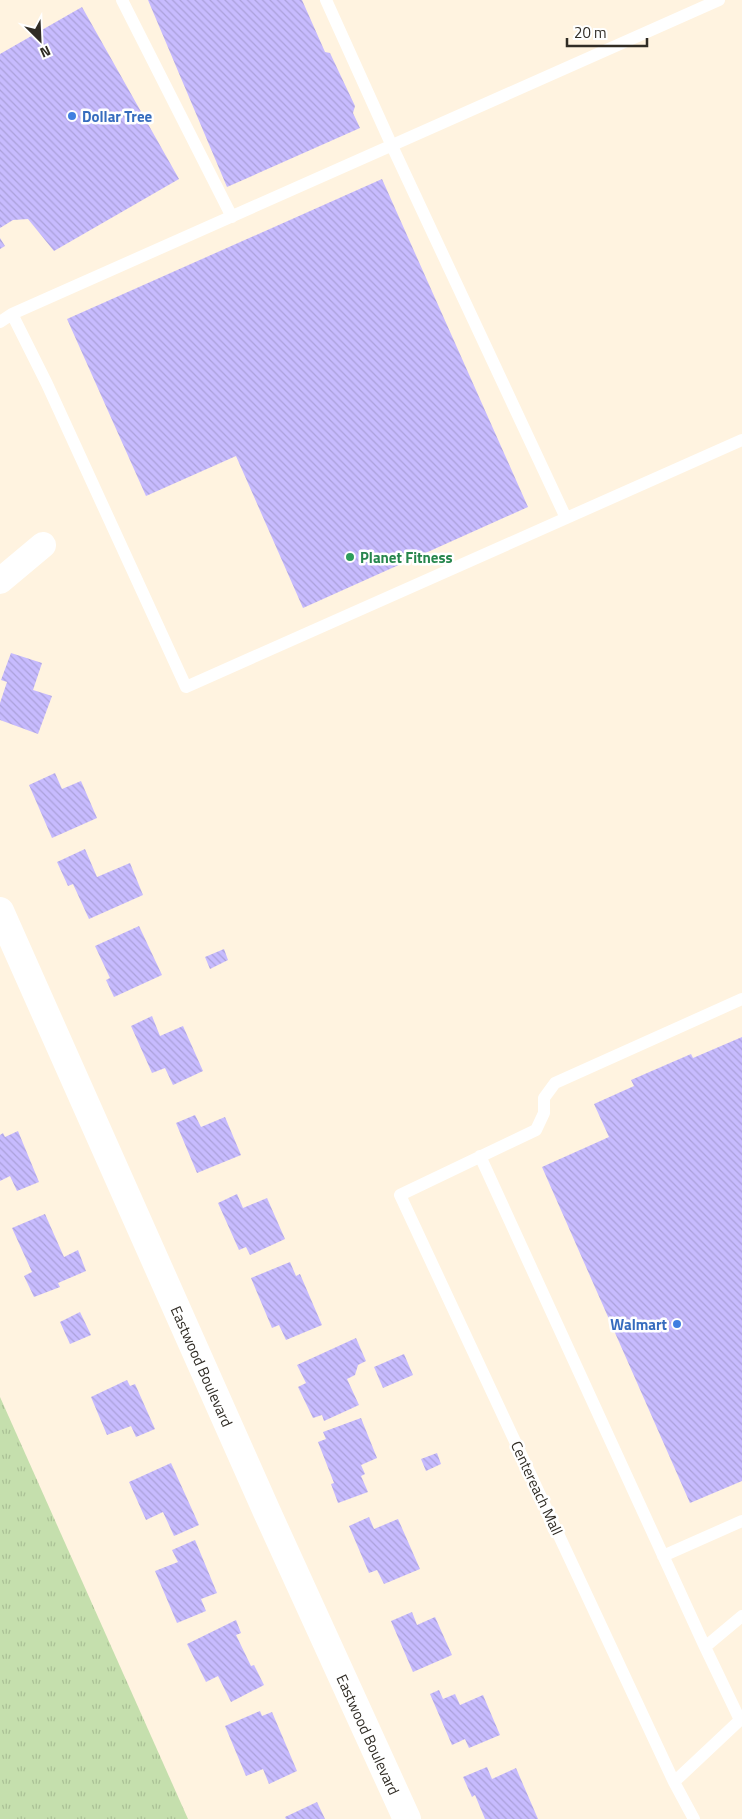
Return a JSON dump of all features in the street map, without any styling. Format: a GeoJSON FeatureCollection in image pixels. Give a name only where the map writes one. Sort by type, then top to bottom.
{"type":"FeatureCollection","features":[{"type":"Feature","properties":{"kind":"street"},"geometry":{"type":"LineString","coordinates":[[0,581],[43,545]]}},
{"type":"Feature","properties":{"kind":"street","name":"Eastwood Boulevard"},"geometry":{"type":"LineString","coordinates":[[0,911],[259,1493],[407,1819]]}},
{"type":"Feature","properties":{"kind":"lane"},"geometry":{"type":"LineString","coordinates":[[122,0],[232,216]]}},
{"type":"Feature","properties":{"kind":"lane"},"geometry":{"type":"LineString","coordinates":[[326,0],[566,518]]}},
{"type":"Feature","properties":{"kind":"lane"},"geometry":{"type":"LineString","coordinates":[[0,322],[12,314],[719,0]]}},
{"type":"Feature","properties":{"kind":"lane"},"geometry":{"type":"LineString","coordinates":[[12,314],[186,687],[742,440]]}},
{"type":"Feature","properties":{"kind":"lane"},"geometry":{"type":"LineString","coordinates":[[674,1782],[740,1720],[705,1648],[480,1156],[536,1130],[544,1114],[544,1098],[555,1084],[742,999]]}},
{"type":"Feature","properties":{"kind":"lane","name":"Centereach Mall"},"geometry":{"type":"LineString","coordinates":[[480,1156],[400,1195],[674,1782],[694,1819]]}},
{"type":"Feature","properties":{"kind":"lane"},"geometry":{"type":"LineString","coordinates":[[663,1556],[742,1521]]}},
{"type":"Feature","properties":{"kind":"lane"},"geometry":{"type":"LineString","coordinates":[[705,1648],[742,1616]]}},
{"type":"Feature","properties":{"kind":"green space"},"geometry":{"type":"Polygon","coordinates":[[[0,1397],[188,1819],[0,1819],[0,1397]]]}},
{"type":"Feature","properties":{"kind":"building"},"geometry":{"type":"Polygon","coordinates":[[[148,0],[302,0],[325,52],[330,53],[355,106],[353,113],[360,128],[227,187],[148,0]]]}},
{"type":"Feature","properties":{"kind":"building","name":"Dollar Tree"},"geometry":{"type":"Polygon","coordinates":[[[82,7],[179,179],[54,251],[28,219],[13,220],[0,228],[0,54],[82,7]]]}},
{"type":"Feature","properties":{"kind":"building"},"geometry":{"type":"Polygon","coordinates":[[[382,179],[528,507],[303,608],[236,456],[146,496],[67,319],[382,179]]]}},
{"type":"Feature","properties":{"kind":"building"},"geometry":{"type":"Polygon","coordinates":[[[0,238],[5,246],[0,249],[0,238]]]}},
{"type":"Feature","properties":{"kind":"building"},"geometry":{"type":"Polygon","coordinates":[[[11,653],[42,663],[33,690],[52,696],[38,734],[0,720],[0,703],[7,682],[1,680],[11,653]]]}},
{"type":"Feature","properties":{"kind":"building"},"geometry":{"type":"Polygon","coordinates":[[[55,773],[62,789],[81,781],[97,818],[52,838],[29,785],[55,773]]]}},
{"type":"Feature","properties":{"kind":"building"},"geometry":{"type":"Polygon","coordinates":[[[85,849],[97,877],[130,863],[143,895],[89,919],[73,884],[68,886],[57,862],[85,849]]]}},
{"type":"Feature","properties":{"kind":"building"},"geometry":{"type":"Polygon","coordinates":[[[139,926],[162,975],[114,997],[106,980],[110,978],[95,946],[139,926]]]}},
{"type":"Feature","properties":{"kind":"building"},"geometry":{"type":"Polygon","coordinates":[[[224,949],[228,960],[210,969],[205,957],[224,949]]]}},
{"type":"Feature","properties":{"kind":"building"},"geometry":{"type":"Polygon","coordinates":[[[152,1016],[160,1036],[183,1026],[203,1071],[173,1085],[165,1068],[152,1073],[131,1026],[152,1016]]]}},
{"type":"Feature","properties":{"kind":"building","name":"Walmart"},"geometry":{"type":"Polygon","coordinates":[[[742,1037],[742,1481],[690,1503],[542,1167],[609,1137],[594,1104],[634,1086],[631,1080],[691,1054],[693,1058],[742,1037]]]}},
{"type":"Feature","properties":{"kind":"building"},"geometry":{"type":"Polygon","coordinates":[[[195,1115],[201,1127],[225,1117],[241,1155],[197,1173],[176,1123],[195,1115]]]}},
{"type":"Feature","properties":{"kind":"building"},"geometry":{"type":"Polygon","coordinates":[[[18,1131],[39,1182],[17,1191],[10,1176],[0,1181],[0,1135],[3,1133],[5,1137],[18,1131]]]}},
{"type":"Feature","properties":{"kind":"building"},"geometry":{"type":"Polygon","coordinates":[[[237,1194],[243,1208],[267,1198],[285,1239],[250,1255],[246,1247],[239,1250],[218,1203],[237,1194]]]}},
{"type":"Feature","properties":{"kind":"building"},"geometry":{"type":"Polygon","coordinates":[[[45,1214],[64,1257],[78,1250],[86,1271],[58,1283],[60,1287],[34,1297],[24,1276],[32,1272],[12,1228],[45,1214]]]}},
{"type":"Feature","properties":{"kind":"building"},"geometry":{"type":"Polygon","coordinates":[[[290,1262],[296,1276],[300,1274],[322,1325],[286,1340],[279,1325],[272,1328],[251,1278],[290,1262]]]}},
{"type":"Feature","properties":{"kind":"building"},"geometry":{"type":"Polygon","coordinates":[[[80,1312],[91,1335],[70,1344],[60,1322],[80,1312]]]}},
{"type":"Feature","properties":{"kind":"building"},"geometry":{"type":"Polygon","coordinates":[[[356,1338],[366,1361],[358,1365],[355,1375],[347,1379],[359,1405],[324,1421],[322,1415],[313,1418],[298,1387],[306,1383],[297,1365],[356,1338]]]}},
{"type":"Feature","properties":{"kind":"building"},"geometry":{"type":"Polygon","coordinates":[[[404,1354],[413,1375],[383,1388],[374,1367],[404,1354]]]}},
{"type":"Feature","properties":{"kind":"building"},"geometry":{"type":"Polygon","coordinates":[[[127,1380],[130,1386],[135,1384],[155,1429],[136,1437],[131,1426],[107,1435],[91,1397],[127,1380]]]}},
{"type":"Feature","properties":{"kind":"building"},"geometry":{"type":"Polygon","coordinates":[[[361,1418],[377,1458],[361,1465],[365,1474],[361,1476],[368,1492],[338,1503],[331,1484],[334,1483],[318,1442],[326,1439],[323,1432],[361,1418]]]}},
{"type":"Feature","properties":{"kind":"building"},"geometry":{"type":"Polygon","coordinates":[[[437,1453],[441,1464],[426,1471],[421,1459],[437,1453]]]}},
{"type":"Feature","properties":{"kind":"building"},"geometry":{"type":"Polygon","coordinates":[[[171,1463],[199,1525],[174,1536],[163,1512],[146,1520],[129,1482],[171,1463]]]}},
{"type":"Feature","properties":{"kind":"building"},"geometry":{"type":"Polygon","coordinates":[[[369,1517],[374,1529],[398,1519],[420,1569],[384,1584],[377,1570],[369,1573],[349,1526],[369,1517]]]}},
{"type":"Feature","properties":{"kind":"building"},"geometry":{"type":"Polygon","coordinates":[[[195,1540],[217,1593],[201,1599],[206,1611],[177,1623],[155,1571],[178,1562],[172,1550],[195,1540]]]}},
{"type":"Feature","properties":{"kind":"building"},"geometry":{"type":"Polygon","coordinates":[[[412,1612],[417,1625],[435,1617],[452,1655],[413,1672],[391,1621],[412,1612]]]}},
{"type":"Feature","properties":{"kind":"building"},"geometry":{"type":"Polygon","coordinates":[[[236,1620],[241,1633],[236,1635],[251,1666],[254,1665],[264,1685],[231,1702],[218,1676],[206,1682],[187,1644],[236,1620]]]}},
{"type":"Feature","properties":{"kind":"building"},"geometry":{"type":"Polygon","coordinates":[[[439,1690],[443,1699],[455,1694],[460,1705],[483,1695],[500,1735],[469,1748],[465,1739],[452,1745],[430,1694],[439,1690]]]}},
{"type":"Feature","properties":{"kind":"building"},"geometry":{"type":"Polygon","coordinates":[[[260,1711],[262,1716],[272,1712],[297,1771],[269,1784],[263,1769],[246,1776],[225,1726],[260,1711]]]}},
{"type":"Feature","properties":{"kind":"building"},"geometry":{"type":"Polygon","coordinates":[[[487,1767],[492,1779],[516,1768],[538,1819],[485,1819],[475,1795],[472,1797],[463,1777],[487,1767]]]}},
{"type":"Feature","properties":{"kind":"building"},"geometry":{"type":"Polygon","coordinates":[[[317,1802],[325,1819],[286,1819],[285,1817],[317,1802]]]}},
{"type":"Feature","properties":{"kind":"place","name":"Dollar Tree"},"geometry":{"type":"Point","coordinates":[72,116]}},
{"type":"Feature","properties":{"kind":"place","name":"Planet Fitness"},"geometry":{"type":"Point","coordinates":[350,557]}},
{"type":"Feature","properties":{"kind":"place","name":"Walmart"},"geometry":{"type":"Point","coordinates":[677,1324]}}]}
